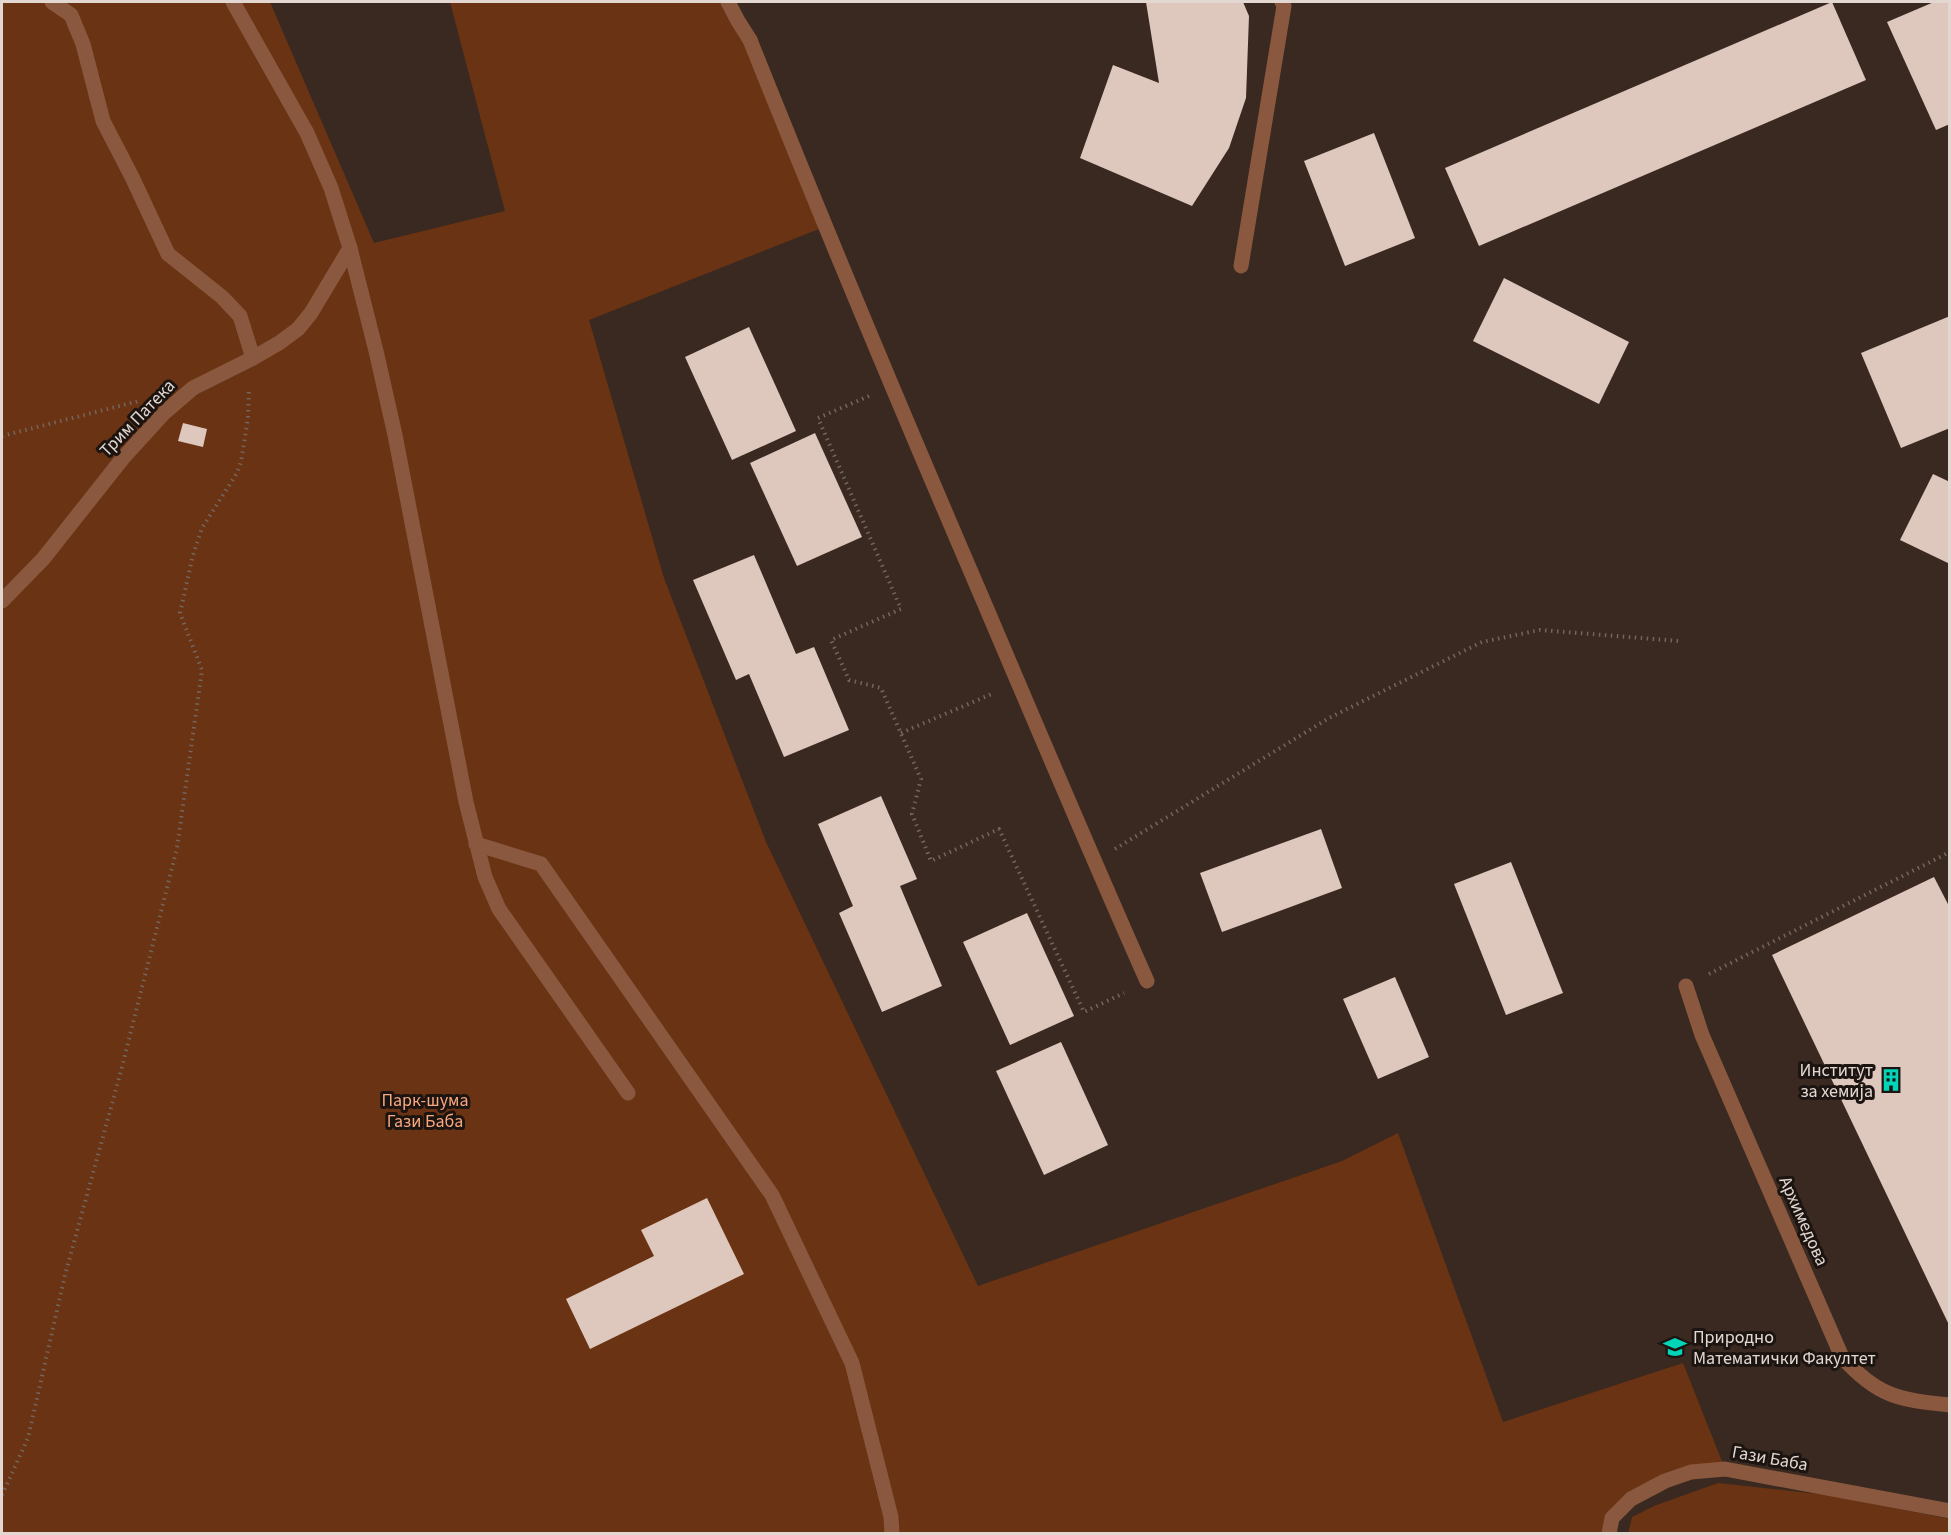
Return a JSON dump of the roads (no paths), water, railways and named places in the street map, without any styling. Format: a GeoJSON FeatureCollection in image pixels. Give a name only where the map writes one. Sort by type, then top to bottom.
{"type":"FeatureCollection","features":[{"type":"Feature","properties":{"kind":"street"},"geometry":{"type":"LineString","coordinates":[[52,2],[72,15],[83,44],[103,120],[168,254],[222,297],[240,316],[254,358]]}},
{"type":"Feature","properties":{"kind":"street"},"geometry":{"type":"LineString","coordinates":[[233,2],[307,133],[331,188],[350,248],[395,435],[453,741],[485,877],[499,909],[628,1093]]}},
{"type":"Feature","properties":{"kind":"street"},"geometry":{"type":"LineString","coordinates":[[728,2],[750,40],[891,386],[1147,981]]}},
{"type":"Feature","properties":{"kind":"street"},"geometry":{"type":"LineString","coordinates":[[1241,266],[1284,6],[1282,2]]}},
{"type":"Feature","properties":{"kind":"street","name":"Трим Патека"},"geometry":{"type":"LineString","coordinates":[[2,601],[43,559],[123,458],[164,413],[192,388],[254,358],[298,329],[311,314],[350,248]]}},
{"type":"Feature","properties":{"kind":"street"},"geometry":{"type":"LineString","coordinates":[[476,844],[541,864],[772,1195],[852,1363],[891,1517],[892,1533]]}},
{"type":"Feature","properties":{"kind":"street","name":"Архимедова"},"geometry":{"type":"LineString","coordinates":[[1686,986],[1702,1035],[1842,1357],[1871,1386],[1917,1402],[1950,1405]]}},
{"type":"Feature","properties":{"kind":"street","name":"Гази Баба"},"geometry":{"type":"LineString","coordinates":[[1609,1533],[1612,1518],[1631,1499],[1665,1481],[1692,1472],[1725,1468],[1950,1511]]}},
{"type":"Feature","properties":{"kind":"place","name":"Институт за хемија"},"geometry":{"type":"Point","coordinates":[1891,1080]}},
{"type":"Feature","properties":{"kind":"place","name":"Природно Математички Факултет"},"geometry":{"type":"Point","coordinates":[1675,1347]}},
{"type":"Feature","properties":{"kind":"park label","name":"Парк-шума Гази Баба"},"geometry":{"type":"Point","coordinates":[425,1110]}}]}
